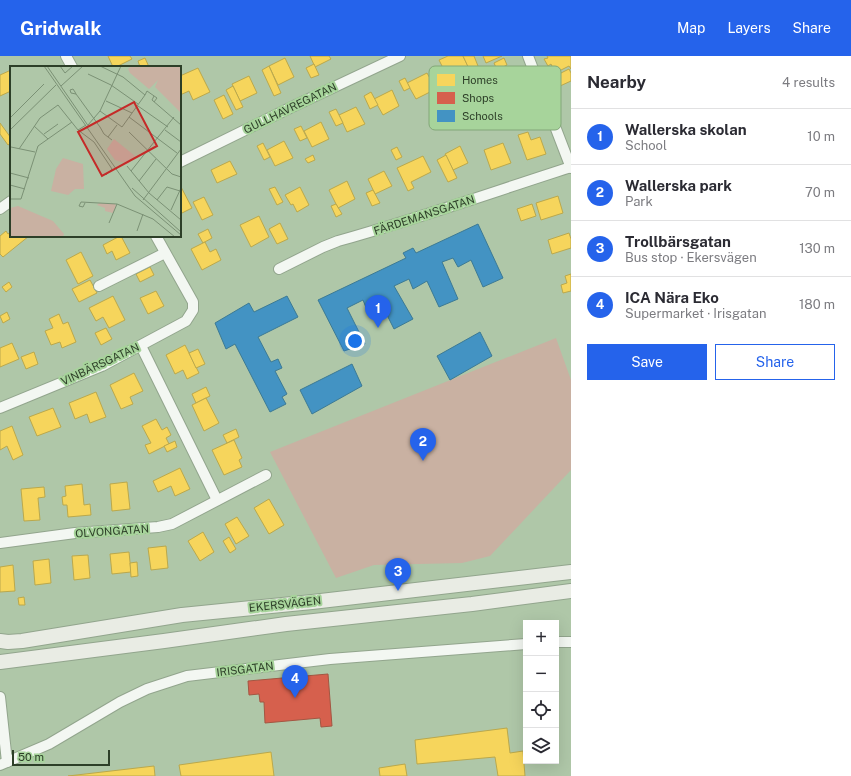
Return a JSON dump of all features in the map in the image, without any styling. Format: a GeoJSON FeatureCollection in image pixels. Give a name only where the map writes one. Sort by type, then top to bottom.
{"type":"FeatureCollection","features":[{"type":"Feature","properties":{"kind":"main road","name":"EKERSVÄGEN"},"geometry":{"type":"LineString","coordinates":[[0,641],[22,641],[182,616],[571,572]]}},
{"type":"Feature","properties":{"kind":"main road","name":"EKERSVÄGEN"},"geometry":{"type":"LineString","coordinates":[[0,662],[286,624],[571,592]]}},
{"type":"Feature","properties":{"kind":"street"},"geometry":{"type":"LineString","coordinates":[[66,56],[71,66]]}},
{"type":"Feature","properties":{"kind":"street","name":"GULLHAVREGATAN"},"geometry":{"type":"LineString","coordinates":[[181,162],[400,56]]}},
{"type":"Feature","properties":{"kind":"street"},"geometry":{"type":"LineString","coordinates":[[528,56],[532,66]]}},
{"type":"Feature","properties":{"kind":"street"},"geometry":{"type":"LineString","coordinates":[[557,130],[571,167]]}},
{"type":"Feature","properties":{"kind":"street","name":"FÄRDEMANSGATAN"},"geometry":{"type":"LineString","coordinates":[[279,269],[338,241],[571,167]]}},
{"type":"Feature","properties":{"kind":"street"},"geometry":{"type":"LineString","coordinates":[[0,209],[10,202]]}},
{"type":"Feature","properties":{"kind":"street"},"geometry":{"type":"LineString","coordinates":[[99,286],[165,253],[157,237]]}},
{"type":"Feature","properties":{"kind":"street","name":"VINBÄRSGATAN"},"geometry":{"type":"LineString","coordinates":[[0,408],[102,366],[186,321],[193,310],[193,302],[165,253]]}},
{"type":"Feature","properties":{"kind":"street"},"geometry":{"type":"LineString","coordinates":[[141,346],[217,500]]}},
{"type":"Feature","properties":{"kind":"street","name":"OLVONGATAN"},"geometry":{"type":"LineString","coordinates":[[0,543],[75,533],[158,527],[172,524],[266,475]]}},
{"type":"Feature","properties":{"kind":"street"},"geometry":{"type":"LineString","coordinates":[[559,642],[571,642]]}},
{"type":"Feature","properties":{"kind":"street","name":"IRISGATAN"},"geometry":{"type":"LineString","coordinates":[[0,698],[3,764],[49,744],[115,705],[147,689],[187,676],[330,659],[523,644]]}},
{"type":"Feature","properties":{"kind":"shaded area"},"geometry":{"type":"Polygon","coordinates":[[[556,338],[571,380],[571,470],[490,556],[462,563],[374,565],[336,578],[270,452],[556,338]]]}},
{"type":"Feature","properties":{"kind":"building: Homes"},"geometry":{"type":"Polygon","coordinates":[[[108,56],[130,56],[132,59],[118,66],[113,66],[108,56]]]}},
{"type":"Feature","properties":{"kind":"building: Homes"},"geometry":{"type":"Polygon","coordinates":[[[310,56],[329,56],[331,59],[315,67],[310,56]]]}},
{"type":"Feature","properties":{"kind":"building: Homes"},"geometry":{"type":"Polygon","coordinates":[[[448,56],[463,56],[468,66],[442,66],[439,60],[448,56]]]}},
{"type":"Feature","properties":{"kind":"building: Homes"},"geometry":{"type":"Polygon","coordinates":[[[463,56],[474,56],[478,66],[468,66],[463,56]]]}},
{"type":"Feature","properties":{"kind":"building: Homes"},"geometry":{"type":"Polygon","coordinates":[[[483,56],[502,56],[486,63],[483,56]]]}},
{"type":"Feature","properties":{"kind":"building: Homes"},"geometry":{"type":"Polygon","coordinates":[[[547,56],[571,56],[571,69],[569,66],[561,70],[561,66],[552,66],[551,64],[548,66],[544,59],[548,58],[547,56]]]}},
{"type":"Feature","properties":{"kind":"building: Homes"},"geometry":{"type":"Polygon","coordinates":[[[145,58],[149,66],[140,66],[138,61],[145,58]]]}},
{"type":"Feature","properties":{"kind":"building: Homes"},"geometry":{"type":"Polygon","coordinates":[[[285,58],[294,77],[278,85],[269,66],[285,58]]]}},
{"type":"Feature","properties":{"kind":"building: Homes"},"geometry":{"type":"Polygon","coordinates":[[[504,58],[507,65],[495,66],[494,63],[504,58]]]}},
{"type":"Feature","properties":{"kind":"building: Homes"},"geometry":{"type":"Polygon","coordinates":[[[314,64],[319,75],[311,78],[306,68],[314,64]]]}},
{"type":"Feature","properties":{"kind":"building: Homes"},"geometry":{"type":"Polygon","coordinates":[[[269,66],[281,93],[274,96],[262,70],[269,66]]]}},
{"type":"Feature","properties":{"kind":"building: Homes"},"geometry":{"type":"Polygon","coordinates":[[[198,68],[210,92],[193,100],[189,91],[181,95],[181,76],[198,68]]]}},
{"type":"Feature","properties":{"kind":"building: Homes"},"geometry":{"type":"Polygon","coordinates":[[[569,69],[571,73],[571,81],[561,86],[561,73],[569,69]]]}},
{"type":"Feature","properties":{"kind":"building: Homes"},"geometry":{"type":"Polygon","coordinates":[[[10,70],[10,91],[0,96],[0,75],[10,70]]]}},
{"type":"Feature","properties":{"kind":"building: Homes"},"geometry":{"type":"Polygon","coordinates":[[[427,73],[429,77],[429,92],[416,99],[407,83],[427,73]]]}},
{"type":"Feature","properties":{"kind":"building: Homes"},"geometry":{"type":"Polygon","coordinates":[[[249,76],[257,93],[240,101],[232,84],[249,76]]]}},
{"type":"Feature","properties":{"kind":"building: Homes"},"geometry":{"type":"Polygon","coordinates":[[[405,78],[410,88],[404,91],[399,81],[405,78]]]}},
{"type":"Feature","properties":{"kind":"building: Homes"},"geometry":{"type":"Polygon","coordinates":[[[233,86],[243,107],[236,110],[226,90],[233,86]]]}},
{"type":"Feature","properties":{"kind":"building: Homes"},"geometry":{"type":"Polygon","coordinates":[[[392,90],[399,106],[383,115],[374,99],[392,90]]]}},
{"type":"Feature","properties":{"kind":"building: Homes"},"geometry":{"type":"Polygon","coordinates":[[[371,92],[378,105],[370,109],[364,96],[371,92]]]}},
{"type":"Feature","properties":{"kind":"building: Homes"},"geometry":{"type":"Polygon","coordinates":[[[224,95],[233,114],[223,119],[214,100],[224,95]]]}},
{"type":"Feature","properties":{"kind":"building: Homes"},"geometry":{"type":"Polygon","coordinates":[[[356,107],[365,124],[347,132],[339,115],[356,107]]]}},
{"type":"Feature","properties":{"kind":"building: Homes"},"geometry":{"type":"Polygon","coordinates":[[[336,109],[343,123],[336,126],[329,112],[336,109]]]}},
{"type":"Feature","properties":{"kind":"building: Homes"},"geometry":{"type":"Polygon","coordinates":[[[321,122],[329,139],[312,147],[304,131],[321,122]]]}},
{"type":"Feature","properties":{"kind":"building: Homes"},"geometry":{"type":"Polygon","coordinates":[[[0,123],[10,137],[10,144],[8,145],[0,134],[0,123]]]}},
{"type":"Feature","properties":{"kind":"building: Homes"},"geometry":{"type":"Polygon","coordinates":[[[301,126],[307,138],[300,141],[294,129],[301,126]]]}},
{"type":"Feature","properties":{"kind":"building: Homes"},"geometry":{"type":"Polygon","coordinates":[[[528,132],[531,140],[540,137],[546,154],[527,160],[518,135],[528,132]]]}},
{"type":"Feature","properties":{"kind":"building: Homes"},"geometry":{"type":"Polygon","coordinates":[[[284,141],[293,158],[275,166],[267,150],[284,141]]]}},
{"type":"Feature","properties":{"kind":"building: Homes"},"geometry":{"type":"Polygon","coordinates":[[[263,143],[270,157],[264,160],[257,146],[263,143]]]}},
{"type":"Feature","properties":{"kind":"building: Homes"},"geometry":{"type":"Polygon","coordinates":[[[503,143],[511,163],[491,170],[484,150],[503,143]]]}},
{"type":"Feature","properties":{"kind":"building: Homes"},"geometry":{"type":"Polygon","coordinates":[[[460,146],[468,163],[453,170],[445,154],[460,146]]]}},
{"type":"Feature","properties":{"kind":"building: Homes"},"geometry":{"type":"Polygon","coordinates":[[[397,147],[402,157],[396,160],[391,150],[397,147]]]}},
{"type":"Feature","properties":{"kind":"building: Homes"},"geometry":{"type":"Polygon","coordinates":[[[313,155],[315,160],[308,163],[305,159],[313,155]]]}},
{"type":"Feature","properties":{"kind":"building: Homes"},"geometry":{"type":"Polygon","coordinates":[[[446,155],[457,178],[448,182],[437,160],[446,155]]]}},
{"type":"Feature","properties":{"kind":"building: Homes"},"geometry":{"type":"Polygon","coordinates":[[[423,156],[431,172],[411,182],[414,188],[408,191],[397,168],[423,156]]]}},
{"type":"Feature","properties":{"kind":"building: Homes"},"geometry":{"type":"Polygon","coordinates":[[[230,161],[237,174],[217,183],[211,170],[230,161]]]}},
{"type":"Feature","properties":{"kind":"building: Homes"},"geometry":{"type":"Polygon","coordinates":[[[384,171],[392,186],[375,194],[368,179],[384,171]]]}},
{"type":"Feature","properties":{"kind":"building: Homes"},"geometry":{"type":"Polygon","coordinates":[[[347,181],[355,199],[338,208],[329,190],[347,181]]]}},
{"type":"Feature","properties":{"kind":"building: Homes"},"geometry":{"type":"Polygon","coordinates":[[[181,187],[192,208],[181,214],[181,187]]]}},
{"type":"Feature","properties":{"kind":"building: Homes"},"geometry":{"type":"Polygon","coordinates":[[[275,187],[283,202],[277,205],[269,189],[275,187]]]}},
{"type":"Feature","properties":{"kind":"building: Homes"},"geometry":{"type":"Polygon","coordinates":[[[300,187],[309,205],[297,212],[293,204],[291,205],[285,195],[300,187]]]}},
{"type":"Feature","properties":{"kind":"building: Homes"},"geometry":{"type":"Polygon","coordinates":[[[373,190],[380,203],[372,206],[366,193],[373,190]]]}},
{"type":"Feature","properties":{"kind":"building: Homes"},"geometry":{"type":"Polygon","coordinates":[[[558,196],[563,213],[541,220],[536,203],[558,196]]]}},
{"type":"Feature","properties":{"kind":"building: Homes"},"geometry":{"type":"Polygon","coordinates":[[[204,197],[213,215],[202,220],[193,202],[204,197]]]}},
{"type":"Feature","properties":{"kind":"building: Homes"},"geometry":{"type":"Polygon","coordinates":[[[336,204],[342,214],[336,217],[331,206],[336,204]]]}},
{"type":"Feature","properties":{"kind":"building: Homes"},"geometry":{"type":"Polygon","coordinates":[[[532,204],[536,216],[521,221],[517,209],[532,204]]]}},
{"type":"Feature","properties":{"kind":"building: Homes"},"geometry":{"type":"Polygon","coordinates":[[[259,216],[269,237],[251,247],[240,225],[259,216]]]}},
{"type":"Feature","properties":{"kind":"building: Homes"},"geometry":{"type":"Polygon","coordinates":[[[280,223],[288,239],[277,244],[269,229],[280,223]]]}},
{"type":"Feature","properties":{"kind":"building: Homes"},"geometry":{"type":"Polygon","coordinates":[[[208,229],[212,238],[203,243],[198,234],[208,229]]]}},
{"type":"Feature","properties":{"kind":"building: Homes"},"geometry":{"type":"Polygon","coordinates":[[[6,231],[8,234],[10,233],[10,237],[28,237],[3,257],[0,254],[0,236],[6,231]]]}},
{"type":"Feature","properties":{"kind":"building: Homes"},"geometry":{"type":"Polygon","coordinates":[[[569,233],[571,248],[552,254],[548,240],[569,233]]]}},
{"type":"Feature","properties":{"kind":"building: Homes"},"geometry":{"type":"Polygon","coordinates":[[[118,237],[122,237],[130,253],[116,260],[112,251],[107,254],[103,245],[118,237]]]}},
{"type":"Feature","properties":{"kind":"building: Homes"},"geometry":{"type":"Polygon","coordinates":[[[205,242],[210,252],[216,249],[221,260],[202,270],[191,249],[205,242]]]}},
{"type":"Feature","properties":{"kind":"building: Homes"},"geometry":{"type":"Polygon","coordinates":[[[81,252],[93,276],[78,284],[66,260],[81,252]]]}},
{"type":"Feature","properties":{"kind":"building: Homes"},"geometry":{"type":"Polygon","coordinates":[[[150,267],[154,275],[140,282],[136,274],[150,267]]]}},
{"type":"Feature","properties":{"kind":"building: Homes"},"geometry":{"type":"Polygon","coordinates":[[[571,274],[571,291],[563,293],[561,285],[567,283],[565,276],[571,274]]]}},
{"type":"Feature","properties":{"kind":"building: Homes"},"geometry":{"type":"Polygon","coordinates":[[[90,280],[97,293],[79,302],[72,289],[90,280]]]}},
{"type":"Feature","properties":{"kind":"building: Homes"},"geometry":{"type":"Polygon","coordinates":[[[9,282],[12,287],[6,292],[2,287],[9,282]]]}},
{"type":"Feature","properties":{"kind":"building: Homes"},"geometry":{"type":"Polygon","coordinates":[[[156,291],[164,306],[148,314],[140,298],[156,291]]]}},
{"type":"Feature","properties":{"kind":"building: Homes"},"geometry":{"type":"Polygon","coordinates":[[[113,296],[125,320],[109,328],[103,317],[96,321],[89,308],[113,296]]]}},
{"type":"Feature","properties":{"kind":"building: Homes"},"geometry":{"type":"Polygon","coordinates":[[[7,312],[10,319],[3,323],[0,316],[7,312]]]}},
{"type":"Feature","properties":{"kind":"building: Homes"},"geometry":{"type":"Polygon","coordinates":[[[59,314],[63,324],[68,322],[76,342],[62,348],[60,342],[51,345],[45,331],[53,328],[49,319],[59,314]]]}},
{"type":"Feature","properties":{"kind":"building: Homes"},"geometry":{"type":"Polygon","coordinates":[[[106,328],[112,339],[101,345],[95,333],[106,328]]]}},
{"type":"Feature","properties":{"kind":"building: Homes"},"geometry":{"type":"Polygon","coordinates":[[[12,343],[19,359],[0,367],[0,348],[12,343]]]}},
{"type":"Feature","properties":{"kind":"building: Homes"},"geometry":{"type":"Polygon","coordinates":[[[185,345],[199,373],[187,379],[183,370],[175,374],[166,355],[185,345]]]}},
{"type":"Feature","properties":{"kind":"building: Homes"},"geometry":{"type":"Polygon","coordinates":[[[198,349],[205,364],[196,368],[189,353],[198,349]]]}},
{"type":"Feature","properties":{"kind":"building: Homes"},"geometry":{"type":"Polygon","coordinates":[[[34,352],[38,364],[26,369],[21,357],[34,352]]]}},
{"type":"Feature","properties":{"kind":"building: Homes"},"geometry":{"type":"Polygon","coordinates":[[[134,373],[143,391],[130,397],[133,404],[121,409],[110,385],[134,373]]]}},
{"type":"Feature","properties":{"kind":"building: Homes"},"geometry":{"type":"Polygon","coordinates":[[[206,387],[210,396],[196,403],[192,394],[206,387]]]}},
{"type":"Feature","properties":{"kind":"building: Homes"},"geometry":{"type":"Polygon","coordinates":[[[96,392],[106,417],[90,423],[87,414],[75,419],[69,403],[96,392]]]}},
{"type":"Feature","properties":{"kind":"building: Homes"},"geometry":{"type":"Polygon","coordinates":[[[206,398],[219,423],[204,431],[192,405],[206,398]]]}},
{"type":"Feature","properties":{"kind":"building: Homes"},"geometry":{"type":"Polygon","coordinates":[[[53,408],[61,427],[37,436],[29,417],[53,408]]]}},
{"type":"Feature","properties":{"kind":"building: Homes"},"geometry":{"type":"Polygon","coordinates":[[[156,419],[162,430],[167,427],[171,435],[166,438],[169,444],[149,454],[145,445],[151,443],[142,426],[156,419]]]}},
{"type":"Feature","properties":{"kind":"building: Homes"},"geometry":{"type":"Polygon","coordinates":[[[12,426],[23,455],[13,460],[7,446],[0,450],[0,431],[12,426]]]}},
{"type":"Feature","properties":{"kind":"building: Homes"},"geometry":{"type":"Polygon","coordinates":[[[236,429],[239,437],[227,443],[223,435],[236,429]]]}},
{"type":"Feature","properties":{"kind":"building: Homes"},"geometry":{"type":"Polygon","coordinates":[[[234,440],[242,458],[239,460],[242,467],[224,475],[212,450],[234,440]]]}},
{"type":"Feature","properties":{"kind":"building: Homes"},"geometry":{"type":"Polygon","coordinates":[[[175,441],[177,447],[167,452],[164,446],[175,441]]]}},
{"type":"Feature","properties":{"kind":"building: Homes"},"geometry":{"type":"Polygon","coordinates":[[[180,468],[190,489],[175,496],[171,486],[158,492],[153,481],[180,468]]]}},
{"type":"Feature","properties":{"kind":"building: Homes"},"geometry":{"type":"Polygon","coordinates":[[[127,482],[130,509],[112,511],[110,484],[127,482]]]}},
{"type":"Feature","properties":{"kind":"building: Homes"},"geometry":{"type":"Polygon","coordinates":[[[82,484],[84,505],[90,504],[91,515],[68,517],[67,505],[63,505],[62,497],[66,496],[65,486],[82,484]]]}},
{"type":"Feature","properties":{"kind":"building: Homes"},"geometry":{"type":"Polygon","coordinates":[[[44,487],[45,497],[38,498],[40,520],[24,521],[21,489],[44,487]]]}},
{"type":"Feature","properties":{"kind":"building: Homes"},"geometry":{"type":"Polygon","coordinates":[[[269,499],[284,525],[269,534],[254,508],[269,499]]]}},
{"type":"Feature","properties":{"kind":"building: Homes"},"geometry":{"type":"Polygon","coordinates":[[[237,517],[249,536],[236,544],[225,524],[237,517]]]}},
{"type":"Feature","properties":{"kind":"building: Homes"},"geometry":{"type":"Polygon","coordinates":[[[203,532],[214,552],[200,561],[188,541],[203,532]]]}},
{"type":"Feature","properties":{"kind":"building: Homes"},"geometry":{"type":"Polygon","coordinates":[[[229,537],[236,549],[230,553],[223,541],[229,537]]]}},
{"type":"Feature","properties":{"kind":"building: Homes"},"geometry":{"type":"Polygon","coordinates":[[[166,546],[168,568],[151,570],[148,548],[166,546]]]}},
{"type":"Feature","properties":{"kind":"building: Homes"},"geometry":{"type":"Polygon","coordinates":[[[129,552],[131,572],[112,574],[110,554],[129,552]]]}},
{"type":"Feature","properties":{"kind":"building: Homes"},"geometry":{"type":"Polygon","coordinates":[[[88,555],[90,578],[74,580],[72,556],[88,555]]]}},
{"type":"Feature","properties":{"kind":"building: Homes"},"geometry":{"type":"Polygon","coordinates":[[[49,559],[51,583],[35,585],[33,561],[49,559]]]}},
{"type":"Feature","properties":{"kind":"building: Homes"},"geometry":{"type":"Polygon","coordinates":[[[137,562],[138,576],[131,577],[130,563],[137,562]]]}},
{"type":"Feature","properties":{"kind":"building: Homes"},"geometry":{"type":"Polygon","coordinates":[[[13,565],[15,591],[0,592],[0,567],[13,565]]]}},
{"type":"Feature","properties":{"kind":"building: Homes"},"geometry":{"type":"Polygon","coordinates":[[[24,597],[25,605],[19,605],[18,598],[24,597]]]}},
{"type":"Feature","properties":{"kind":"building: Homes"},"geometry":{"type":"Polygon","coordinates":[[[507,728],[510,753],[523,751],[525,776],[498,776],[495,757],[417,764],[415,740],[507,728]]]}},
{"type":"Feature","properties":{"kind":"building: Homes"},"geometry":{"type":"Polygon","coordinates":[[[271,752],[274,776],[181,776],[179,765],[271,752]]]}},
{"type":"Feature","properties":{"kind":"building: Homes"},"geometry":{"type":"Polygon","coordinates":[[[405,764],[407,776],[380,776],[379,768],[405,764]]]}},
{"type":"Feature","properties":{"kind":"building: Homes"},"geometry":{"type":"Polygon","coordinates":[[[154,766],[155,776],[68,776],[154,766]]]}},
{"type":"Feature","properties":{"kind":"building: Shops"},"geometry":{"type":"Polygon","coordinates":[[[328,674],[332,726],[321,727],[320,718],[265,723],[264,702],[260,702],[259,694],[249,695],[248,681],[328,674]]]}},
{"type":"Feature","properties":{"kind":"building: Schools"},"geometry":{"type":"Polygon","coordinates":[[[478,224],[503,278],[483,287],[471,260],[458,267],[453,258],[442,262],[458,299],[439,307],[427,281],[413,289],[409,279],[394,286],[413,319],[394,329],[381,303],[367,310],[363,300],[347,308],[365,344],[344,351],[318,300],[406,258],[403,253],[413,248],[416,253],[478,224]]]}},
{"type":"Feature","properties":{"kind":"building: Schools"},"geometry":{"type":"Polygon","coordinates":[[[287,296],[298,317],[258,337],[271,362],[278,359],[282,368],[275,371],[287,394],[282,397],[286,404],[270,412],[235,344],[226,349],[215,323],[249,303],[254,312],[287,296]]]}},
{"type":"Feature","properties":{"kind":"building: Schools"},"geometry":{"type":"Polygon","coordinates":[[[480,332],[492,356],[450,380],[437,356],[480,332]]]}},
{"type":"Feature","properties":{"kind":"building: Schools"},"geometry":{"type":"Polygon","coordinates":[[[352,364],[362,386],[312,414],[300,390],[352,364]]]}},
{"type":"Feature","properties":{"kind":"place","name":"Wallerska skolan"},"geometry":{"type":"Point","coordinates":[378,328]}},
{"type":"Feature","properties":{"kind":"place","name":"Wallerska park"},"geometry":{"type":"Point","coordinates":[423,461]}},
{"type":"Feature","properties":{"kind":"place","name":"Trollbärsgatan"},"geometry":{"type":"Point","coordinates":[398,591]}},
{"type":"Feature","properties":{"kind":"place","name":"ICA Nära Eko"},"geometry":{"type":"Point","coordinates":[295,698]}}]}
